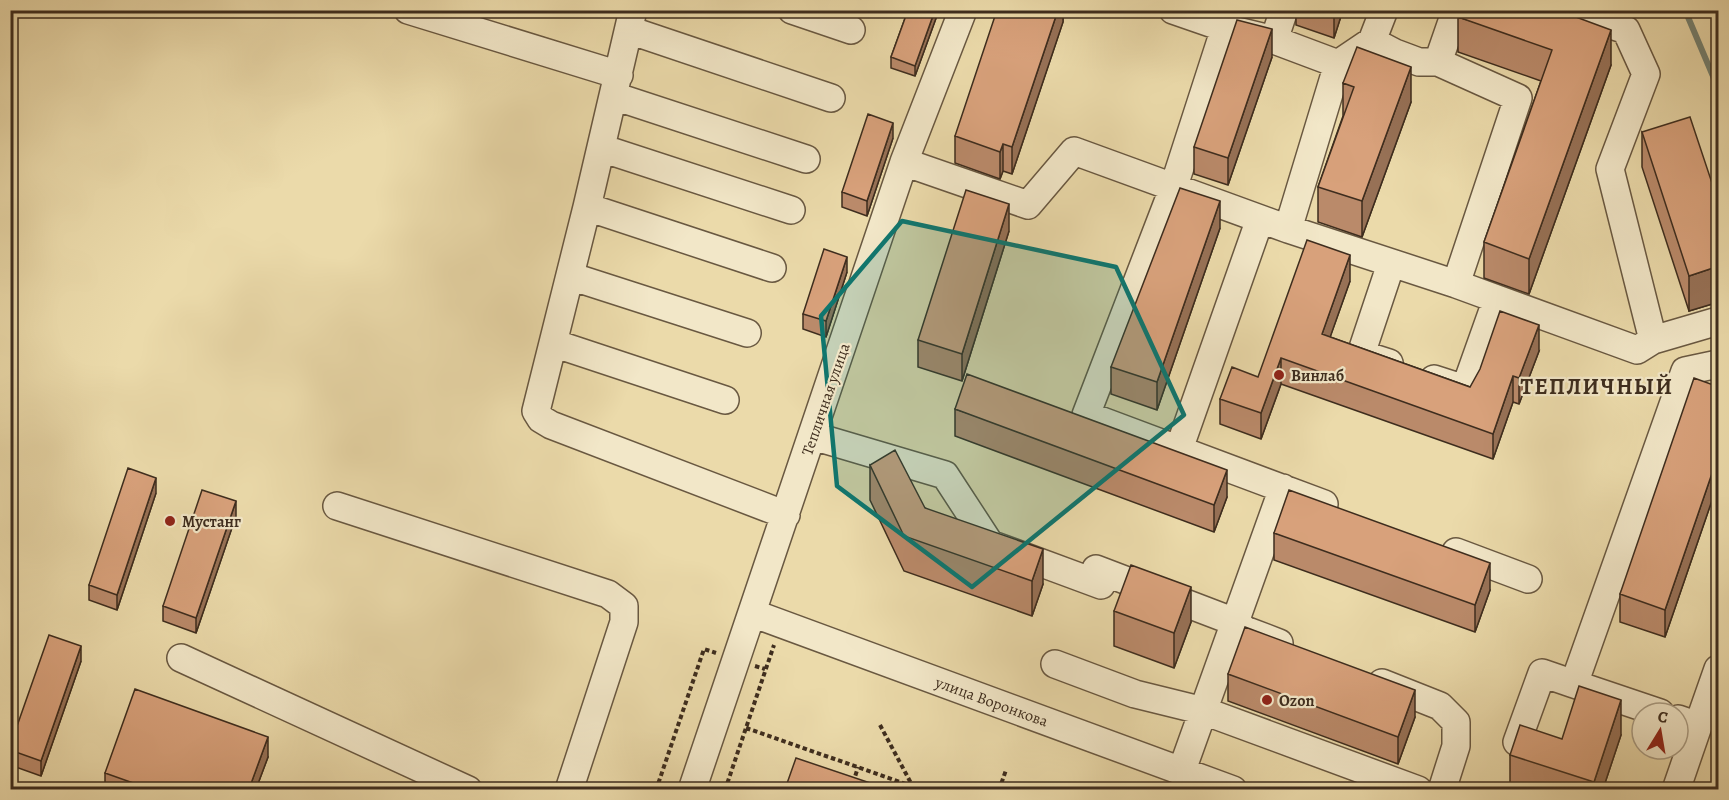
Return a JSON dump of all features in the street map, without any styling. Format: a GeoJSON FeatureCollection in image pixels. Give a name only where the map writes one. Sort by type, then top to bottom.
{"type":"FeatureCollection","features":[{"type":"Feature","properties":{"kind":"street"},"geometry":{"type":"LineString","coordinates":[[408,10],[617,85],[806,159]]}},
{"type":"Feature","properties":{"kind":"street"},"geometry":{"type":"LineString","coordinates":[[792,10],[851,30]]}},
{"type":"Feature","properties":{"kind":"street","name":"Тепличная улица"},"geometry":{"type":"LineString","coordinates":[[692,789],[904,162],[963,10]]}},
{"type":"Feature","properties":{"kind":"street"},"geometry":{"type":"LineString","coordinates":[[1173,10],[1225,28],[1274,40],[1338,64]]}},
{"type":"Feature","properties":{"kind":"street"},"geometry":{"type":"LineString","coordinates":[[1274,40],[1284,10]]}},
{"type":"Feature","properties":{"kind":"street"},"geometry":{"type":"LineString","coordinates":[[1288,229],[1338,64],[1372,41],[1384,10]]}},
{"type":"Feature","properties":{"kind":"street"},"geometry":{"type":"LineString","coordinates":[[1438,62],[1456,10]]}},
{"type":"Feature","properties":{"kind":"street"},"geometry":{"type":"LineString","coordinates":[[1566,10],[1626,30],[1646,74],[1610,169],[1653,340]]}},
{"type":"Feature","properties":{"kind":"street"},"geometry":{"type":"LineString","coordinates":[[786,515],[551,425],[541,419],[536,411],[588,207],[631,16],[831,98]]}},
{"type":"Feature","properties":{"kind":"street"},"geometry":{"type":"LineString","coordinates":[[1225,28],[1173,189],[1086,415],[1350,513]]}},
{"type":"Feature","properties":{"kind":"street"},"geometry":{"type":"LineString","coordinates":[[1372,41],[1419,62],[1438,62],[1518,98],[1455,284]]}},
{"type":"Feature","properties":{"kind":"street"},"geometry":{"type":"LineString","coordinates":[[601,148],[791,210]]}},
{"type":"Feature","properties":{"kind":"street"},"geometry":{"type":"LineString","coordinates":[[904,162],[1028,205],[1074,151],[1173,189],[1455,284],[1637,350],[1653,340],[1719,321]]}},
{"type":"Feature","properties":{"kind":"street"},"geometry":{"type":"LineString","coordinates":[[588,207],[772,268]]}},
{"type":"Feature","properties":{"kind":"street"},"geometry":{"type":"LineString","coordinates":[[1179,449],[1260,219]]}},
{"type":"Feature","properties":{"kind":"street"},"geometry":{"type":"LineString","coordinates":[[1391,264],[1361,354],[1465,389],[1497,299]]}},
{"type":"Feature","properties":{"kind":"street"},"geometry":{"type":"LineString","coordinates":[[570,276],[747,333]]}},
{"type":"Feature","properties":{"kind":"street"},"geometry":{"type":"LineString","coordinates":[[553,343],[725,400]]}},
{"type":"Feature","properties":{"kind":"street"},"geometry":{"type":"LineString","coordinates":[[1574,684],[1685,371],[1719,364]]}},
{"type":"Feature","properties":{"kind":"street"},"geometry":{"type":"LineString","coordinates":[[813,436],[945,475],[990,544],[1235,622],[1245,630],[1300,651]]}},
{"type":"Feature","properties":{"kind":"street"},"geometry":{"type":"LineString","coordinates":[[1182,770],[1282,489]]}},
{"type":"Feature","properties":{"kind":"street"},"geometry":{"type":"LineString","coordinates":[[337,506],[608,594],[624,606],[624,622],[569,789]]}},
{"type":"Feature","properties":{"kind":"street"},"geometry":{"type":"LineString","coordinates":[[1428,542],[1528,579]]}},
{"type":"Feature","properties":{"kind":"street","name":"улица Воронкова"},"geometry":{"type":"LineString","coordinates":[[752,613],[1233,789]]}},
{"type":"Feature","properties":{"kind":"street"},"geometry":{"type":"LineString","coordinates":[[181,658],[468,789]]}},
{"type":"Feature","properties":{"kind":"street"},"geometry":{"type":"LineString","coordinates":[[1055,664],[1135,694],[1204,711],[1418,789]]}},
{"type":"Feature","properties":{"kind":"street"},"geometry":{"type":"LineString","coordinates":[[1690,719],[1719,669]]}},
{"type":"Feature","properties":{"kind":"street"},"geometry":{"type":"LineString","coordinates":[[1354,672],[1440,706],[1456,722],[1456,746],[1442,789]]}},
{"type":"Feature","properties":{"kind":"street"},"geometry":{"type":"LineString","coordinates":[[1517,742],[1542,673],[1630,703]]}},
{"type":"Feature","properties":{"kind":"street"},"geometry":{"type":"LineString","coordinates":[[1676,789],[1681,761]]}},
{"type":"Feature","properties":{"kind":"path"},"geometry":{"type":"LineString","coordinates":[[725,789],[781,624]]}},
{"type":"Feature","properties":{"kind":"path"},"geometry":{"type":"LineString","coordinates":[[880,725],[912,786]]}},
{"type":"Feature","properties":{"kind":"path"},"geometry":{"type":"LineString","coordinates":[[746,728],[923,789]]}},
{"type":"Feature","properties":{"kind":"path"},"geometry":{"type":"LineString","coordinates":[[851,789],[858,767]]}},
{"type":"Feature","properties":{"kind":"path"},"geometry":{"type":"LineString","coordinates":[[999,789],[1006,770]]}},
{"type":"Feature","properties":{"kind":"highlighted area"},"geometry":{"type":"Polygon","coordinates":[[[902,221],[1116,267],[1184,415],[972,587],[837,486],[821,316],[902,221]]]}},
{"type":"Feature","properties":{"kind":"building"},"geometry":{"type":"Polygon","coordinates":[[[908,10],[935,10],[915,66],[891,57],[908,10]]]}},
{"type":"Feature","properties":{"kind":"building"},"geometry":{"type":"Polygon","coordinates":[[[997,10],[1058,10],[1012,147],[1003,144],[1000,152],[955,136],[997,10]]]}},
{"type":"Feature","properties":{"kind":"building"},"geometry":{"type":"Polygon","coordinates":[[[1460,10],[1557,10],[1611,30],[1529,259],[1484,242],[1552,50],[1458,17],[1460,10]]]}},
{"type":"Feature","properties":{"kind":"building"},"geometry":{"type":"Polygon","coordinates":[[[1237,20],[1272,29],[1228,158],[1194,147],[1237,20]]]}},
{"type":"Feature","properties":{"kind":"building"},"geometry":{"type":"Polygon","coordinates":[[[1357,47],[1411,67],[1362,201],[1318,187],[1354,87],[1343,83],[1357,47]]]}},
{"type":"Feature","properties":{"kind":"building"},"geometry":{"type":"Polygon","coordinates":[[[868,114],[893,123],[867,201],[842,192],[868,114]]]}},
{"type":"Feature","properties":{"kind":"building"},"geometry":{"type":"Polygon","coordinates":[[[1690,117],[1719,204],[1719,266],[1689,276],[1642,132],[1690,117]]]}},
{"type":"Feature","properties":{"kind":"building"},"geometry":{"type":"Polygon","coordinates":[[[1180,188],[1220,201],[1157,382],[1111,367],[1180,188]]]}},
{"type":"Feature","properties":{"kind":"building"},"geometry":{"type":"Polygon","coordinates":[[[966,190],[1009,204],[962,354],[918,340],[966,190]]]}},
{"type":"Feature","properties":{"kind":"building"},"geometry":{"type":"Polygon","coordinates":[[[1307,240],[1350,255],[1322,334],[1470,387],[1480,369],[1500,311],[1539,325],[1519,378],[1513,376],[1493,434],[1281,358],[1261,413],[1220,399],[1232,367],[1258,377],[1307,240]]]}},
{"type":"Feature","properties":{"kind":"building"},"geometry":{"type":"Polygon","coordinates":[[[824,249],[847,257],[826,321],[803,314],[824,249]]]}},
{"type":"Feature","properties":{"kind":"building"},"geometry":{"type":"Polygon","coordinates":[[[967,374],[1227,470],[1214,505],[955,409],[967,374]]]}},
{"type":"Feature","properties":{"kind":"building"},"geometry":{"type":"Polygon","coordinates":[[[1694,378],[1719,387],[1719,453],[1665,610],[1620,594],[1694,378]]]}},
{"type":"Feature","properties":{"kind":"building"},"geometry":{"type":"Polygon","coordinates":[[[895,450],[925,508],[1043,549],[1032,581],[904,536],[870,465],[895,450]]]}},
{"type":"Feature","properties":{"kind":"building"},"geometry":{"type":"Polygon","coordinates":[[[128,468],[156,478],[117,595],[89,585],[128,468]]]}},
{"type":"Feature","properties":{"kind":"building"},"geometry":{"type":"Polygon","coordinates":[[[202,490],[236,501],[196,618],[163,606],[202,490]]]}},
{"type":"Feature","properties":{"kind":"building"},"geometry":{"type":"Polygon","coordinates":[[[1289,490],[1490,563],[1475,605],[1274,533],[1289,490]]]}},
{"type":"Feature","properties":{"kind":"building"},"geometry":{"type":"Polygon","coordinates":[[[1131,565],[1191,587],[1174,633],[1114,611],[1131,565]]]}},
{"type":"Feature","properties":{"kind":"building"},"geometry":{"type":"Polygon","coordinates":[[[1245,627],[1415,690],[1398,737],[1228,674],[1245,627]]]}},
{"type":"Feature","properties":{"kind":"building"},"geometry":{"type":"Polygon","coordinates":[[[49,635],[81,646],[41,761],[10,750],[10,746],[49,635]]]}},
{"type":"Feature","properties":{"kind":"building"},"geometry":{"type":"Polygon","coordinates":[[[1579,686],[1621,700],[1594,782],[1510,755],[1520,725],[1562,739],[1579,686]]]}},
{"type":"Feature","properties":{"kind":"building"},"geometry":{"type":"Polygon","coordinates":[[[135,689],[268,737],[249,789],[150,789],[105,773],[135,689]]]}},
{"type":"Feature","properties":{"kind":"building"},"geometry":{"type":"Polygon","coordinates":[[[796,758],[888,789],[785,789],[796,758]]]}},
{"type":"Feature","properties":{"kind":"waterway"},"geometry":{"type":"LineString","coordinates":[[1685,10],[1718,88]]}},
{"type":"Feature","properties":{"kind":"place","name":"Винлаб"},"geometry":{"type":"Point","coordinates":[1279,375]}},
{"type":"Feature","properties":{"kind":"place","name":"Мустанг"},"geometry":{"type":"Point","coordinates":[170,521]}},
{"type":"Feature","properties":{"kind":"place","name":"Ozon"},"geometry":{"type":"Point","coordinates":[1267,700]}},
{"type":"Feature","properties":{"kind":"district","name":"ТЕПЛИЧНЫЙ"},"geometry":{"type":"Point","coordinates":[1597,386]}}]}
